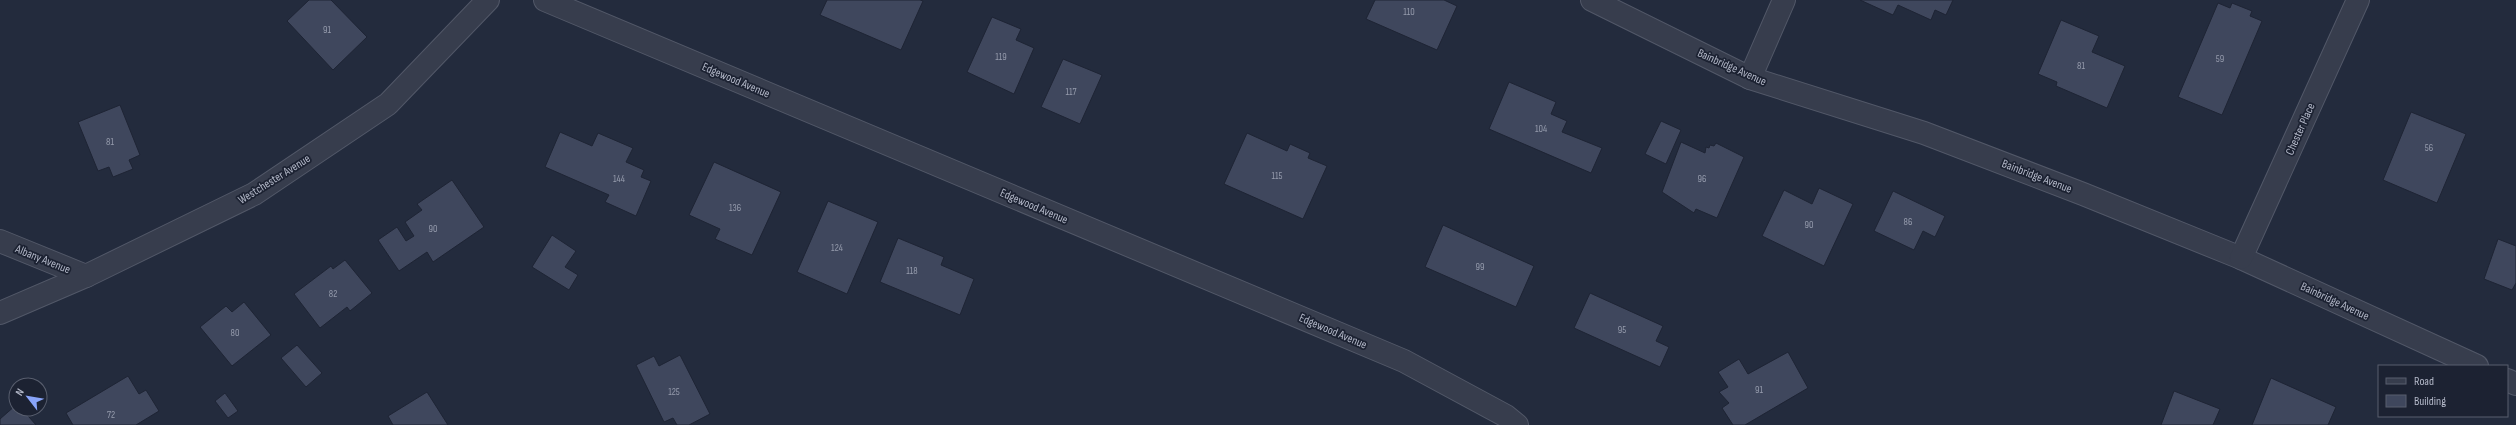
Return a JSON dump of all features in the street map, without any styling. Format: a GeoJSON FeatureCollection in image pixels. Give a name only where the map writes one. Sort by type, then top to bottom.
{"type":"FeatureCollection","features":[{"type":"Feature","properties":{"kind":"street","name":"Westchester Avenue"},"geometry":{"type":"LineString","coordinates":[[0,313],[86,276],[254,194],[388,104],[488,0]]}},
{"type":"Feature","properties":{"kind":"street","name":"Edgewood Avenue"},"geometry":{"type":"LineString","coordinates":[[545,0],[1404,361],[1506,416],[1516,425]]}},
{"type":"Feature","properties":{"kind":"street","name":"Bainbridge Avenue"},"geometry":{"type":"LineString","coordinates":[[1592,0],[1750,78],[1924,133],[2083,194],[2241,258],[2474,365]]}},
{"type":"Feature","properties":{"kind":"street"},"geometry":{"type":"LineString","coordinates":[[1750,78],[1784,0]]}},
{"type":"Feature","properties":{"kind":"street","name":"Chester Place"},"geometry":{"type":"LineString","coordinates":[[2241,258],[2358,0]]}},
{"type":"Feature","properties":{"kind":"street","name":"Albany Avenue"},"geometry":{"type":"LineString","coordinates":[[0,241],[86,276]]}},
{"type":"Feature","properties":{"kind":"building"},"geometry":{"type":"Polygon","coordinates":[[[309,0],[331,0],[367,37],[333,70],[287,21],[309,0]]]}},
{"type":"Feature","properties":{"kind":"building"},"geometry":{"type":"Polygon","coordinates":[[[827,0],[923,1],[901,50],[820,15],[827,0]]]}},
{"type":"Feature","properties":{"kind":"building"},"geometry":{"type":"Polygon","coordinates":[[[1375,0],[1444,0],[1457,6],[1437,50],[1366,19],[1375,0]]]}},
{"type":"Feature","properties":{"kind":"building"},"geometry":{"type":"Polygon","coordinates":[[[1860,0],[1953,0],[1946,15],[1935,10],[1931,20],[1898,5],[1893,15],[1860,0]]]}},
{"type":"Feature","properties":{"kind":"building"},"geometry":{"type":"Polygon","coordinates":[[[2218,3],[2230,8],[2232,3],[2252,11],[2250,16],[2262,21],[2222,115],[2178,97],[2218,3]]]}},
{"type":"Feature","properties":{"kind":"building"},"geometry":{"type":"Polygon","coordinates":[[[992,17],[1021,29],[1016,40],[1034,48],[1014,94],[967,72],[992,17]]]}},
{"type":"Feature","properties":{"kind":"building"},"geometry":{"type":"Polygon","coordinates":[[[2061,20],[2099,36],[2092,52],[2125,66],[2107,108],[2056,86],[2057,82],[2038,74],[2061,20]]]}},
{"type":"Feature","properties":{"kind":"building"},"geometry":{"type":"Polygon","coordinates":[[[1063,59],[1102,75],[1080,124],[1041,107],[1063,59]]]}},
{"type":"Feature","properties":{"kind":"building"},"geometry":{"type":"Polygon","coordinates":[[[1509,82],[1556,102],[1551,114],[1567,121],[1562,132],[1602,148],[1591,173],[1489,129],[1509,82]]]}},
{"type":"Feature","properties":{"kind":"building"},"geometry":{"type":"Polygon","coordinates":[[[120,105],[140,155],[129,160],[133,169],[113,177],[109,167],[98,171],[78,122],[120,105]]]}},
{"type":"Feature","properties":{"kind":"building"},"geometry":{"type":"Polygon","coordinates":[[[2411,112],[2466,134],[2437,203],[2383,180],[2411,112]]]}},
{"type":"Feature","properties":{"kind":"building"},"geometry":{"type":"Polygon","coordinates":[[[1661,121],[1681,130],[1666,164],[1645,154],[1661,121]]]}},
{"type":"Feature","properties":{"kind":"building"},"geometry":{"type":"Polygon","coordinates":[[[560,132],[592,146],[598,133],[633,148],[626,162],[644,170],[641,177],[651,181],[636,216],[605,202],[609,195],[545,167],[560,132]]]}},
{"type":"Feature","properties":{"kind":"building"},"geometry":{"type":"Polygon","coordinates":[[[1247,133],[1287,151],[1290,144],[1310,153],[1308,158],[1327,166],[1303,219],[1224,184],[1247,133]]]}},
{"type":"Feature","properties":{"kind":"building"},"geometry":{"type":"Polygon","coordinates":[[[1681,142],[1705,153],[1706,147],[1709,148],[1710,145],[1714,146],[1716,143],[1744,157],[1717,218],[1696,209],[1694,213],[1662,192],[1681,142]]]}},
{"type":"Feature","properties":{"kind":"building"},"geometry":{"type":"Polygon","coordinates":[[[714,162],[781,192],[752,255],[715,239],[720,229],[689,215],[714,162]]]}},
{"type":"Feature","properties":{"kind":"building"},"geometry":{"type":"Polygon","coordinates":[[[452,180],[484,227],[433,262],[427,252],[399,271],[378,240],[397,227],[406,241],[414,236],[405,222],[422,210],[417,204],[452,180]]]}},
{"type":"Feature","properties":{"kind":"building"},"geometry":{"type":"Polygon","coordinates":[[[1819,188],[1853,204],[1824,266],[1762,236],[1784,190],[1812,204],[1819,188]]]}},
{"type":"Feature","properties":{"kind":"building"},"geometry":{"type":"Polygon","coordinates":[[[1893,191],[1945,216],[1935,237],[1923,231],[1914,250],[1874,231],[1893,191]]]}},
{"type":"Feature","properties":{"kind":"building"},"geometry":{"type":"Polygon","coordinates":[[[828,201],[878,222],[847,294],[797,272],[828,201]]]}},
{"type":"Feature","properties":{"kind":"building"},"geometry":{"type":"Polygon","coordinates":[[[1443,225],[1534,266],[1516,307],[1425,267],[1443,225]]]}},
{"type":"Feature","properties":{"kind":"building"},"geometry":{"type":"Polygon","coordinates":[[[552,235],[576,251],[565,267],[578,275],[569,290],[532,267],[552,235]]]}},
{"type":"Feature","properties":{"kind":"building"},"geometry":{"type":"Polygon","coordinates":[[[898,238],[944,257],[941,265],[974,279],[960,315],[880,282],[898,238]]]}},
{"type":"Feature","properties":{"kind":"building"},"geometry":{"type":"Polygon","coordinates":[[[2498,239],[2516,246],[2516,283],[2512,290],[2484,279],[2498,239]]]}},
{"type":"Feature","properties":{"kind":"building"},"geometry":{"type":"Polygon","coordinates":[[[345,260],[372,293],[350,311],[347,307],[320,328],[294,294],[331,266],[333,269],[345,260]]]}},
{"type":"Feature","properties":{"kind":"building"},"geometry":{"type":"Polygon","coordinates":[[[1590,293],[1663,326],[1656,341],[1669,347],[1660,367],[1574,328],[1590,293]]]}},
{"type":"Feature","properties":{"kind":"building"},"geometry":{"type":"Polygon","coordinates":[[[244,302],[271,335],[232,366],[200,327],[226,306],[232,312],[244,302]]]}},
{"type":"Feature","properties":{"kind":"building"},"geometry":{"type":"Polygon","coordinates":[[[297,345],[322,373],[306,387],[281,358],[297,345]]]}},
{"type":"Feature","properties":{"kind":"building"},"geometry":{"type":"Polygon","coordinates":[[[1788,352],[1808,388],[1745,425],[1733,425],[1722,408],[1729,403],[1719,392],[1728,387],[1718,372],[1739,359],[1748,374],[1788,352]]]}},
{"type":"Feature","properties":{"kind":"building"},"geometry":{"type":"Polygon","coordinates":[[[680,355],[710,414],[689,425],[677,425],[673,418],[664,422],[636,365],[654,356],[659,366],[680,355]]]}},
{"type":"Feature","properties":{"kind":"building"},"geometry":{"type":"Polygon","coordinates":[[[128,376],[139,394],[146,390],[159,411],[136,425],[73,425],[66,413],[128,376]]]}},
{"type":"Feature","properties":{"kind":"building"},"geometry":{"type":"Polygon","coordinates":[[[2271,378],[2336,407],[2328,425],[2252,425],[2271,378]]]}},
{"type":"Feature","properties":{"kind":"building"},"geometry":{"type":"Polygon","coordinates":[[[2174,391],[2220,409],[2213,425],[2161,425],[2174,391]]]}},
{"type":"Feature","properties":{"kind":"building"},"geometry":{"type":"Polygon","coordinates":[[[427,392],[448,425],[393,425],[388,416],[427,392]]]}},
{"type":"Feature","properties":{"kind":"building"},"geometry":{"type":"Polygon","coordinates":[[[225,393],[238,411],[228,418],[215,401],[225,393]]]}},
{"type":"Feature","properties":{"kind":"building"},"geometry":{"type":"Polygon","coordinates":[[[8,412],[8,417],[29,417],[36,425],[0,425],[0,419],[8,412]]]}}]}
